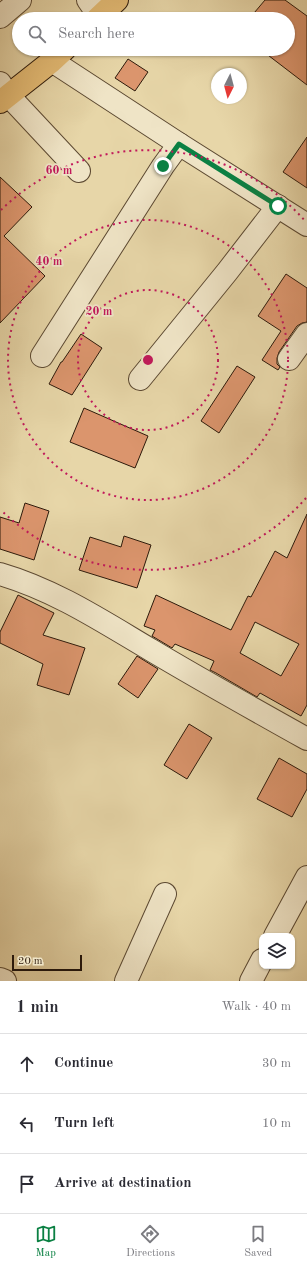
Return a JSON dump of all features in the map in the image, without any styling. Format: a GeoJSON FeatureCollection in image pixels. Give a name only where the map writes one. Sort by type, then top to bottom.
{"type":"FeatureCollection","features":[{"type":"Feature","properties":{"kind":"main road"},"geometry":{"type":"LineString","coordinates":[[95,12],[117,0]]}},
{"type":"Feature","properties":{"kind":"main road"},"geometry":{"type":"LineString","coordinates":[[3,94],[57,56]]}},
{"type":"Feature","properties":{"kind":"street"},"geometry":{"type":"LineString","coordinates":[[0,17],[20,0]]}},
{"type":"Feature","properties":{"kind":"street"},"geometry":{"type":"LineString","coordinates":[[59,56],[273,212],[307,225]]}},
{"type":"Feature","properties":{"kind":"street"},"geometry":{"type":"LineString","coordinates":[[3,94],[79,171]]}},
{"type":"Feature","properties":{"kind":"street"},"geometry":{"type":"LineString","coordinates":[[42,356],[163,166],[179,144]]}},
{"type":"Feature","properties":{"kind":"street"},"geometry":{"type":"LineString","coordinates":[[140,379],[273,212]]}},
{"type":"Feature","properties":{"kind":"street"},"geometry":{"type":"LineString","coordinates":[[289,359],[307,334]]}},
{"type":"Feature","properties":{"kind":"street"},"geometry":{"type":"LineString","coordinates":[[0,574],[19,579],[65,599],[201,680],[307,739]]}},
{"type":"Feature","properties":{"kind":"street"},"geometry":{"type":"LineString","coordinates":[[277,933],[307,878]]}},
{"type":"Feature","properties":{"kind":"street"},"geometry":{"type":"LineString","coordinates":[[126,981],[165,894]]}},
{"type":"Feature","properties":{"kind":"street"},"geometry":{"type":"LineString","coordinates":[[251,981],[259,966]]}},
{"type":"Feature","properties":{"kind":"street"},"geometry":{"type":"LineString","coordinates":[[0,979],[5,981]]}},
{"type":"Feature","properties":{"kind":"building"},"geometry":{"type":"Polygon","coordinates":[[[265,0],[285,0],[307,16],[307,85],[269,56],[295,56],[295,12],[255,12],[265,0]]]}},
{"type":"Feature","properties":{"kind":"building"},"geometry":{"type":"Polygon","coordinates":[[[128,59],[148,72],[135,91],[115,78],[128,59]]]}},
{"type":"Feature","properties":{"kind":"building"},"geometry":{"type":"Polygon","coordinates":[[[307,137],[307,188],[283,172],[307,137]]]}},
{"type":"Feature","properties":{"kind":"building"},"geometry":{"type":"Polygon","coordinates":[[[0,177],[32,207],[4,236],[45,276],[0,323],[0,177]]]}},
{"type":"Feature","properties":{"kind":"building"},"geometry":{"type":"Polygon","coordinates":[[[286,274],[307,288],[307,322],[297,326],[279,352],[277,364],[280,367],[278,370],[262,360],[281,331],[258,316],[286,274]]]}},
{"type":"Feature","properties":{"kind":"building"},"geometry":{"type":"Polygon","coordinates":[[[81,334],[102,348],[72,395],[49,384],[61,362],[81,334]]]}},
{"type":"Feature","properties":{"kind":"building"},"geometry":{"type":"Polygon","coordinates":[[[237,366],[255,377],[219,433],[201,421],[237,366]]]}},
{"type":"Feature","properties":{"kind":"building"},"geometry":{"type":"Polygon","coordinates":[[[84,408],[148,436],[135,468],[70,442],[84,408]]]}},
{"type":"Feature","properties":{"kind":"building"},"geometry":{"type":"Polygon","coordinates":[[[25,503],[49,511],[34,560],[0,549],[0,517],[19,523],[25,503]]]}},
{"type":"Feature","properties":{"kind":"building"},"geometry":{"type":"Polygon","coordinates":[[[307,514],[307,705],[301,716],[260,693],[257,697],[210,670],[214,661],[175,644],[172,648],[152,636],[155,630],[144,626],[156,595],[231,630],[248,596],[251,597],[275,551],[287,558],[307,514]],[[255,622],[240,653],[281,676],[299,644],[255,622]]]}},
{"type":"Feature","properties":{"kind":"building"},"geometry":{"type":"Polygon","coordinates":[[[124,536],[151,545],[137,588],[79,570],[90,537],[121,547],[124,536]]]}},
{"type":"Feature","properties":{"kind":"building"},"geometry":{"type":"Polygon","coordinates":[[[18,595],[54,613],[43,635],[85,648],[69,695],[37,685],[43,664],[0,643],[0,632],[18,595]]]}},
{"type":"Feature","properties":{"kind":"building"},"geometry":{"type":"Polygon","coordinates":[[[137,656],[158,669],[138,698],[118,684],[137,656]]]}},
{"type":"Feature","properties":{"kind":"building"},"geometry":{"type":"Polygon","coordinates":[[[189,724],[212,738],[187,779],[164,765],[189,724]]]}},
{"type":"Feature","properties":{"kind":"building"},"geometry":{"type":"Polygon","coordinates":[[[279,758],[307,774],[307,789],[292,817],[257,799],[279,758]]]}},
{"type":"Feature","properties":{"kind":"route"},"geometry":{"type":"LineString","coordinates":[[163,166],[179,144],[278,206]]}}]}
